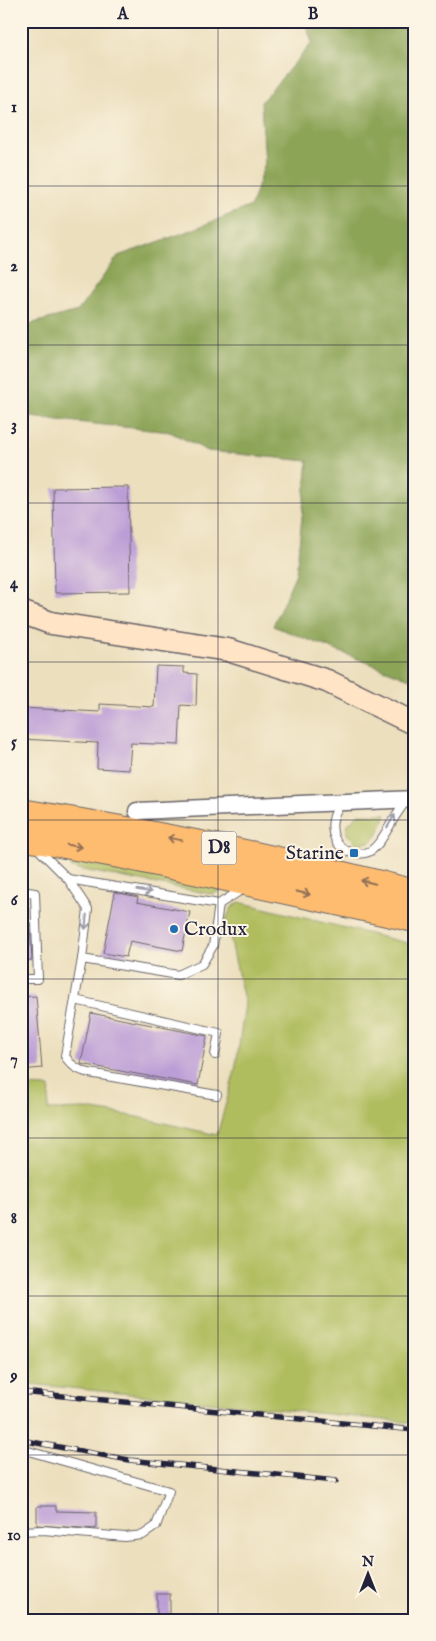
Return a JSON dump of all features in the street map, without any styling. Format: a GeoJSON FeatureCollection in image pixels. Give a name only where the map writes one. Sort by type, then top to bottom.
{"type":"FeatureCollection","features":[{"type":"Feature","properties":{"kind":"highway","name":"D8"},"geometry":{"type":"LineString","coordinates":[[23,829],[415,918]]}},
{"type":"Feature","properties":{"kind":"highway","name":"D8"},"geometry":{"type":"LineString","coordinates":[[23,829],[129,830],[264,857],[415,894]]}},
{"type":"Feature","properties":{"kind":"street"},"geometry":{"type":"LineString","coordinates":[[21,612],[51,623],[228,650],[327,681],[415,724]]}},
{"type":"Feature","properties":{"kind":"street"},"geometry":{"type":"LineString","coordinates":[[137,811],[412,799]]}},
{"type":"Feature","properties":{"kind":"lane"},"geometry":{"type":"LineString","coordinates":[[342,803],[336,810],[331,831],[336,842],[343,849],[365,853],[375,849],[397,811],[412,799]]}},
{"type":"Feature","properties":{"kind":"lane"},"geometry":{"type":"LineString","coordinates":[[23,829],[68,879],[88,909],[82,959],[65,1056],[76,1070],[217,1095]]}},
{"type":"Feature","properties":{"kind":"lane"},"geometry":{"type":"LineString","coordinates":[[68,879],[218,904],[255,882]]}},
{"type":"Feature","properties":{"kind":"lane"},"geometry":{"type":"LineString","coordinates":[[21,891],[35,893],[38,979],[21,979]]}},
{"type":"Feature","properties":{"kind":"lane"},"geometry":{"type":"LineString","coordinates":[[82,959],[178,975],[202,964],[213,946],[218,904]]}},
{"type":"Feature","properties":{"kind":"lane"},"geometry":{"type":"LineString","coordinates":[[75,1000],[218,1033],[215,1055]]}},
{"type":"Feature","properties":{"kind":"lane"},"geometry":{"type":"LineString","coordinates":[[21,1449],[169,1491],[156,1526],[143,1535],[125,1537],[43,1530],[21,1531]]}},
{"type":"Feature","properties":{"kind":"green space"},"geometry":{"type":"Polygon","coordinates":[[[305,21],[415,21],[415,681],[273,626],[296,573],[308,461],[208,451],[170,432],[21,416],[21,292],[22,326],[78,311],[118,256],[189,231],[251,206],[265,163],[261,102],[312,43],[305,21]]]}},
{"type":"Feature","properties":{"kind":"green space"},"geometry":{"type":"Polygon","coordinates":[[[359,814],[386,814],[377,836],[371,842],[357,844],[347,834],[347,825],[359,814]]]}},
{"type":"Feature","properties":{"kind":"green space"},"geometry":{"type":"Polygon","coordinates":[[[71,857],[220,886],[221,891],[211,894],[72,868],[65,858],[71,857]]]}},
{"type":"Feature","properties":{"kind":"green space"},"geometry":{"type":"Polygon","coordinates":[[[239,902],[415,945],[415,1423],[21,1383],[21,1086],[50,1087],[48,1110],[86,1109],[133,1116],[217,1135],[235,1071],[245,1005],[226,919],[232,907],[239,902]]]}},
{"type":"Feature","properties":{"kind":"building"},"geometry":{"type":"Polygon","coordinates":[[[128,487],[130,592],[55,593],[53,488],[128,487]]]}},
{"type":"Feature","properties":{"kind":"building"},"geometry":{"type":"Polygon","coordinates":[[[156,666],[184,667],[184,673],[197,674],[196,706],[181,705],[179,745],[131,743],[129,770],[97,768],[98,743],[21,739],[21,708],[100,712],[100,704],[154,707],[156,666]]]}},
{"type":"Feature","properties":{"kind":"building"},"geometry":{"type":"Polygon","coordinates":[[[115,892],[138,897],[137,902],[190,912],[182,951],[130,941],[126,957],[103,953],[115,892]]]}},
{"type":"Feature","properties":{"kind":"building"},"geometry":{"type":"Polygon","coordinates":[[[21,925],[30,925],[32,960],[21,961],[21,925]]]}},
{"type":"Feature","properties":{"kind":"building"},"geometry":{"type":"Polygon","coordinates":[[[36,996],[42,1068],[21,1070],[21,997],[36,996]]]}},
{"type":"Feature","properties":{"kind":"building"},"geometry":{"type":"Polygon","coordinates":[[[91,1013],[207,1036],[198,1085],[81,1064],[91,1013]]]}},
{"type":"Feature","properties":{"kind":"building"},"geometry":{"type":"Polygon","coordinates":[[[37,1506],[56,1506],[56,1511],[96,1512],[96,1529],[37,1525],[37,1506]]]}},
{"type":"Feature","properties":{"kind":"building"},"geometry":{"type":"Polygon","coordinates":[[[157,1594],[170,1594],[170,1620],[157,1620],[157,1594]]]}},
{"type":"Feature","properties":{"kind":"railway"},"geometry":{"type":"LineString","coordinates":[[21,1392],[415,1430]]}},
{"type":"Feature","properties":{"kind":"railway"},"geometry":{"type":"LineString","coordinates":[[21,1440],[129,1460],[336,1481]]}},
{"type":"Feature","properties":{"kind":"place","name":"Starine"},"geometry":{"type":"Point","coordinates":[354,853]}},
{"type":"Feature","properties":{"kind":"place","name":"Crodux"},"geometry":{"type":"Point","coordinates":[174,929]}}]}
